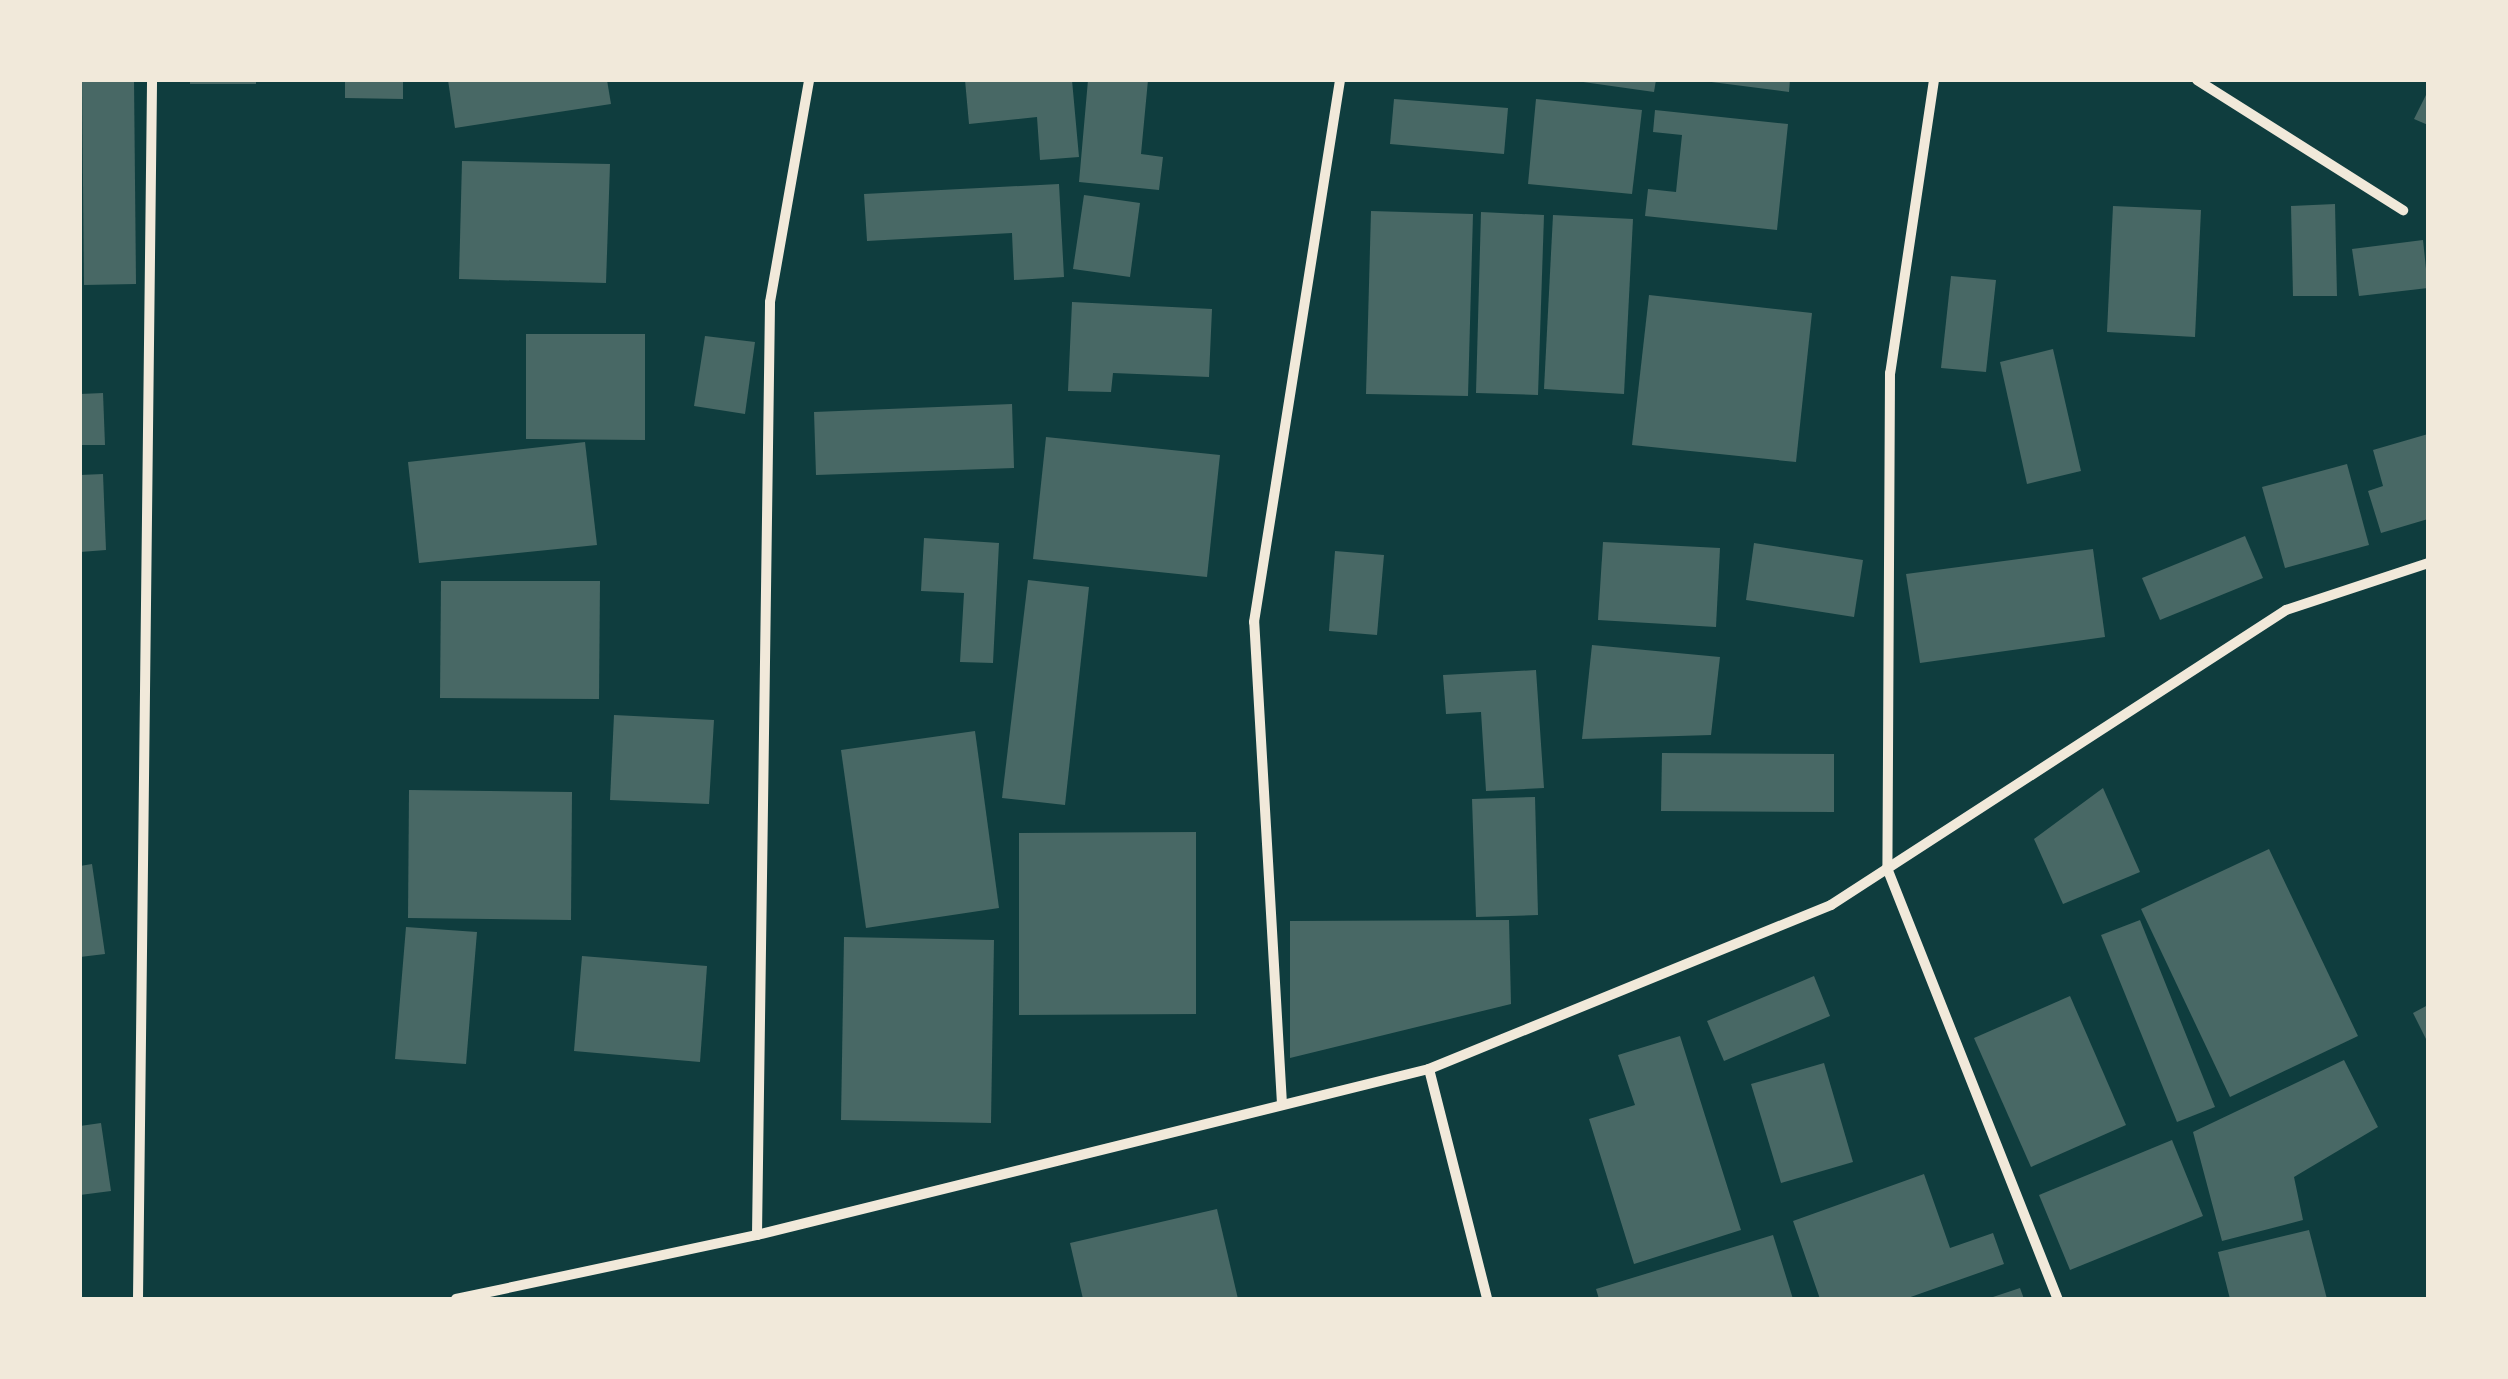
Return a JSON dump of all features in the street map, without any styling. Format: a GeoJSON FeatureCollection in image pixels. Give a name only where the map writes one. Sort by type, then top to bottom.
{"type":"FeatureCollection","features":[{"type":"Feature","properties":{"kind":"street"},"geometry":{"type":"LineString","coordinates":[[138,1299],[152,80]]}},
{"type":"Feature","properties":{"kind":"street"},"geometry":{"type":"LineString","coordinates":[[757,1235],[770,302],[809,80]]}},
{"type":"Feature","properties":{"kind":"street"},"geometry":{"type":"LineString","coordinates":[[1282,1104],[1254,622],[1340,80]]}},
{"type":"Feature","properties":{"kind":"street"},"geometry":{"type":"LineString","coordinates":[[1934,80],[1890,373],[1887,868],[2058,1299]]}},
{"type":"Feature","properties":{"kind":"street"},"geometry":{"type":"LineString","coordinates":[[2197,80],[2403,210]]}},
{"type":"Feature","properties":{"kind":"street"},"geometry":{"type":"LineString","coordinates":[[456,1299],[757,1235],[1429,1069],[1830,905],[2286,610],[2428,563]]}},
{"type":"Feature","properties":{"kind":"street"},"geometry":{"type":"LineString","coordinates":[[1429,1069],[1488,1299]]}},
{"type":"Feature","properties":{"kind":"building"},"geometry":{"type":"Polygon","coordinates":[[[82,80],[134,80],[136,284],[84,285],[82,80]]]}},
{"type":"Feature","properties":{"kind":"building"},"geometry":{"type":"Polygon","coordinates":[[[190,80],[256,80],[256,84],[190,84],[190,80]]]}},
{"type":"Feature","properties":{"kind":"building"},"geometry":{"type":"Polygon","coordinates":[[[345,80],[403,80],[403,99],[345,98],[345,80]]]}},
{"type":"Feature","properties":{"kind":"building"},"geometry":{"type":"Polygon","coordinates":[[[448,80],[607,80],[611,104],[455,128],[448,80]]]}},
{"type":"Feature","properties":{"kind":"building"},"geometry":{"type":"Polygon","coordinates":[[[965,80],[1072,80],[1079,157],[1040,160],[1037,117],[969,124],[965,80]]]}},
{"type":"Feature","properties":{"kind":"building"},"geometry":{"type":"Polygon","coordinates":[[[1088,80],[1148,80],[1141,154],[1163,157],[1159,190],[1079,182],[1088,80]]]}},
{"type":"Feature","properties":{"kind":"building"},"geometry":{"type":"Polygon","coordinates":[[[1569,80],[1656,80],[1654,92],[1569,80]]]}},
{"type":"Feature","properties":{"kind":"building"},"geometry":{"type":"Polygon","coordinates":[[[1696,80],[1790,80],[1789,92],[1696,80]]]}},
{"type":"Feature","properties":{"kind":"building"},"geometry":{"type":"Polygon","coordinates":[[[2428,91],[2428,125],[2414,119],[2428,91]]]}},
{"type":"Feature","properties":{"kind":"building"},"geometry":{"type":"Polygon","coordinates":[[[1394,99],[1508,108],[1504,154],[1390,144],[1394,99]]]}},
{"type":"Feature","properties":{"kind":"building"},"geometry":{"type":"Polygon","coordinates":[[[1536,99],[1642,110],[1632,194],[1528,184],[1536,99]]]}},
{"type":"Feature","properties":{"kind":"building"},"geometry":{"type":"Polygon","coordinates":[[[1655,110],[1788,124],[1777,230],[1645,216],[1648,189],[1676,192],[1682,135],[1653,132],[1655,110]]]}},
{"type":"Feature","properties":{"kind":"building"},"geometry":{"type":"Polygon","coordinates":[[[462,161],[610,164],[606,283],[459,279],[462,161]]]}},
{"type":"Feature","properties":{"kind":"building"},"geometry":{"type":"Polygon","coordinates":[[[1059,184],[1064,277],[1014,280],[1012,233],[867,241],[864,194],[1059,184]]]}},
{"type":"Feature","properties":{"kind":"building"},"geometry":{"type":"Polygon","coordinates":[[[1084,195],[1140,203],[1130,277],[1073,269],[1084,195]]]}},
{"type":"Feature","properties":{"kind":"building"},"geometry":{"type":"Polygon","coordinates":[[[2335,204],[2337,296],[2293,296],[2291,206],[2335,204]]]}},
{"type":"Feature","properties":{"kind":"building"},"geometry":{"type":"Polygon","coordinates":[[[2113,206],[2201,210],[2195,337],[2107,332],[2113,206]]]}},
{"type":"Feature","properties":{"kind":"building"},"geometry":{"type":"Polygon","coordinates":[[[1371,211],[1473,214],[1468,396],[1366,394],[1371,211]]]}},
{"type":"Feature","properties":{"kind":"building"},"geometry":{"type":"Polygon","coordinates":[[[1481,212],[1544,215],[1538,395],[1476,393],[1481,212]]]}},
{"type":"Feature","properties":{"kind":"building"},"geometry":{"type":"Polygon","coordinates":[[[1553,215],[1633,219],[1624,394],[1544,389],[1553,215]]]}},
{"type":"Feature","properties":{"kind":"building"},"geometry":{"type":"Polygon","coordinates":[[[2423,240],[2428,288],[2359,296],[2352,249],[2423,240]]]}},
{"type":"Feature","properties":{"kind":"building"},"geometry":{"type":"Polygon","coordinates":[[[1951,276],[1996,280],[1986,372],[1941,368],[1951,276]]]}},
{"type":"Feature","properties":{"kind":"building"},"geometry":{"type":"Polygon","coordinates":[[[1649,295],[1812,313],[1796,462],[1632,445],[1649,295]]]}},
{"type":"Feature","properties":{"kind":"building"},"geometry":{"type":"Polygon","coordinates":[[[1072,302],[1212,309],[1209,377],[1113,373],[1111,392],[1068,391],[1072,302]]]}},
{"type":"Feature","properties":{"kind":"building"},"geometry":{"type":"Polygon","coordinates":[[[526,334],[645,334],[645,440],[526,439],[526,334]]]}},
{"type":"Feature","properties":{"kind":"building"},"geometry":{"type":"Polygon","coordinates":[[[705,336],[755,342],[745,414],[694,406],[705,336]]]}},
{"type":"Feature","properties":{"kind":"building"},"geometry":{"type":"Polygon","coordinates":[[[2053,349],[2081,471],[2027,484],[2000,362],[2053,349]]]}},
{"type":"Feature","properties":{"kind":"building"},"geometry":{"type":"Polygon","coordinates":[[[103,393],[105,445],[80,445],[80,394],[103,393]]]}},
{"type":"Feature","properties":{"kind":"building"},"geometry":{"type":"Polygon","coordinates":[[[1012,404],[1014,468],[816,475],[814,412],[1012,404]]]}},
{"type":"Feature","properties":{"kind":"building"},"geometry":{"type":"Polygon","coordinates":[[[2428,434],[2428,519],[2381,533],[2368,491],[2383,486],[2373,450],[2428,434]]]}},
{"type":"Feature","properties":{"kind":"building"},"geometry":{"type":"Polygon","coordinates":[[[1046,437],[1220,455],[1207,577],[1033,559],[1046,437]]]}},
{"type":"Feature","properties":{"kind":"building"},"geometry":{"type":"Polygon","coordinates":[[[585,442],[597,545],[419,563],[408,462],[585,442]]]}},
{"type":"Feature","properties":{"kind":"building"},"geometry":{"type":"Polygon","coordinates":[[[2347,464],[2369,545],[2285,568],[2262,487],[2347,464]]]}},
{"type":"Feature","properties":{"kind":"building"},"geometry":{"type":"Polygon","coordinates":[[[103,474],[106,550],[80,552],[80,475],[103,474]]]}},
{"type":"Feature","properties":{"kind":"building"},"geometry":{"type":"Polygon","coordinates":[[[2245,536],[2263,578],[2160,620],[2142,578],[2245,536]]]}},
{"type":"Feature","properties":{"kind":"building"},"geometry":{"type":"Polygon","coordinates":[[[924,538],[999,543],[993,663],[960,662],[964,593],[921,591],[924,538]]]}},
{"type":"Feature","properties":{"kind":"building"},"geometry":{"type":"Polygon","coordinates":[[[1603,542],[1720,548],[1716,627],[1598,620],[1603,542]]]}},
{"type":"Feature","properties":{"kind":"building"},"geometry":{"type":"Polygon","coordinates":[[[1754,543],[1863,560],[1854,617],[1746,600],[1754,543]]]}},
{"type":"Feature","properties":{"kind":"building"},"geometry":{"type":"Polygon","coordinates":[[[2093,549],[2105,637],[1920,663],[1906,574],[2093,549]]]}},
{"type":"Feature","properties":{"kind":"building"},"geometry":{"type":"Polygon","coordinates":[[[1335,551],[1384,555],[1377,635],[1329,631],[1335,551]]]}},
{"type":"Feature","properties":{"kind":"building"},"geometry":{"type":"Polygon","coordinates":[[[1028,580],[1089,587],[1065,805],[1002,798],[1028,580]]]}},
{"type":"Feature","properties":{"kind":"building"},"geometry":{"type":"Polygon","coordinates":[[[441,581],[600,581],[599,699],[440,698],[441,581]]]}},
{"type":"Feature","properties":{"kind":"building"},"geometry":{"type":"Polygon","coordinates":[[[1592,645],[1720,657],[1711,735],[1582,739],[1592,645]]]}},
{"type":"Feature","properties":{"kind":"building"},"geometry":{"type":"Polygon","coordinates":[[[1536,670],[1544,788],[1486,791],[1481,712],[1446,714],[1443,675],[1536,670]]]}},
{"type":"Feature","properties":{"kind":"building"},"geometry":{"type":"Polygon","coordinates":[[[614,715],[714,720],[709,804],[610,800],[614,715]]]}},
{"type":"Feature","properties":{"kind":"building"},"geometry":{"type":"Polygon","coordinates":[[[975,731],[999,908],[866,928],[841,750],[975,731]]]}},
{"type":"Feature","properties":{"kind":"building"},"geometry":{"type":"Polygon","coordinates":[[[1662,753],[1834,754],[1834,812],[1661,811],[1662,753]]]}},
{"type":"Feature","properties":{"kind":"building"},"geometry":{"type":"Polygon","coordinates":[[[2103,788],[2140,872],[2063,904],[2034,839],[2103,788]]]}},
{"type":"Feature","properties":{"kind":"building"},"geometry":{"type":"Polygon","coordinates":[[[409,790],[572,792],[571,920],[408,918],[409,790]]]}},
{"type":"Feature","properties":{"kind":"building"},"geometry":{"type":"Polygon","coordinates":[[[1535,797],[1538,915],[1476,917],[1472,799],[1535,797]]]}},
{"type":"Feature","properties":{"kind":"building"},"geometry":{"type":"Polygon","coordinates":[[[1196,832],[1196,1014],[1019,1015],[1019,833],[1196,832]]]}},
{"type":"Feature","properties":{"kind":"building"},"geometry":{"type":"Polygon","coordinates":[[[2269,849],[2358,1036],[2230,1097],[2141,909],[2269,849]]]}},
{"type":"Feature","properties":{"kind":"building"},"geometry":{"type":"Polygon","coordinates":[[[92,864],[105,954],[80,957],[80,866],[92,864]]]}},
{"type":"Feature","properties":{"kind":"building"},"geometry":{"type":"Polygon","coordinates":[[[1509,920],[1511,1004],[1290,1058],[1290,921],[1509,920]]]}},
{"type":"Feature","properties":{"kind":"building"},"geometry":{"type":"Polygon","coordinates":[[[2140,920],[2215,1107],[2177,1122],[2101,935],[2140,920]]]}},
{"type":"Feature","properties":{"kind":"building"},"geometry":{"type":"Polygon","coordinates":[[[406,927],[477,932],[466,1064],[395,1059],[406,927]]]}},
{"type":"Feature","properties":{"kind":"building"},"geometry":{"type":"Polygon","coordinates":[[[844,937],[994,940],[991,1123],[841,1120],[844,937]]]}},
{"type":"Feature","properties":{"kind":"building"},"geometry":{"type":"Polygon","coordinates":[[[582,956],[707,966],[700,1062],[574,1051],[582,956]]]}},
{"type":"Feature","properties":{"kind":"building"},"geometry":{"type":"Polygon","coordinates":[[[1814,976],[1830,1016],[1724,1061],[1707,1021],[1814,976]]]}},
{"type":"Feature","properties":{"kind":"building"},"geometry":{"type":"Polygon","coordinates":[[[2070,996],[2126,1125],[2031,1167],[1974,1038],[2070,996]]]}},
{"type":"Feature","properties":{"kind":"building"},"geometry":{"type":"Polygon","coordinates":[[[2428,1005],[2428,1043],[2413,1013],[2428,1005]]]}},
{"type":"Feature","properties":{"kind":"building"},"geometry":{"type":"Polygon","coordinates":[[[1680,1036],[1741,1230],[1634,1264],[1589,1119],[1635,1105],[1618,1055],[1680,1036]]]}},
{"type":"Feature","properties":{"kind":"building"},"geometry":{"type":"Polygon","coordinates":[[[2344,1060],[2378,1127],[2294,1177],[2303,1220],[2222,1241],[2193,1132],[2344,1060]]]}},
{"type":"Feature","properties":{"kind":"building"},"geometry":{"type":"Polygon","coordinates":[[[1824,1063],[1853,1162],[1781,1183],[1751,1084],[1824,1063]]]}},
{"type":"Feature","properties":{"kind":"building"},"geometry":{"type":"Polygon","coordinates":[[[101,1123],[111,1191],[80,1195],[80,1126],[101,1123]]]}},
{"type":"Feature","properties":{"kind":"building"},"geometry":{"type":"Polygon","coordinates":[[[2172,1140],[2203,1216],[2070,1270],[2039,1195],[2172,1140]]]}},
{"type":"Feature","properties":{"kind":"building"},"geometry":{"type":"Polygon","coordinates":[[[1924,1174],[1950,1248],[1993,1233],[2004,1264],[1905,1299],[1820,1299],[1793,1221],[1924,1174]]]}},
{"type":"Feature","properties":{"kind":"building"},"geometry":{"type":"Polygon","coordinates":[[[1217,1209],[1238,1299],[1083,1299],[1070,1243],[1217,1209]]]}},
{"type":"Feature","properties":{"kind":"building"},"geometry":{"type":"Polygon","coordinates":[[[2309,1230],[2327,1299],[2230,1299],[2218,1252],[2309,1230]]]}},
{"type":"Feature","properties":{"kind":"building"},"geometry":{"type":"Polygon","coordinates":[[[1773,1235],[1793,1299],[1599,1299],[1596,1289],[1773,1235]]]}},
{"type":"Feature","properties":{"kind":"building"},"geometry":{"type":"Polygon","coordinates":[[[2020,1288],[2024,1299],[1990,1299],[1990,1298],[2020,1288]]]}}]}
